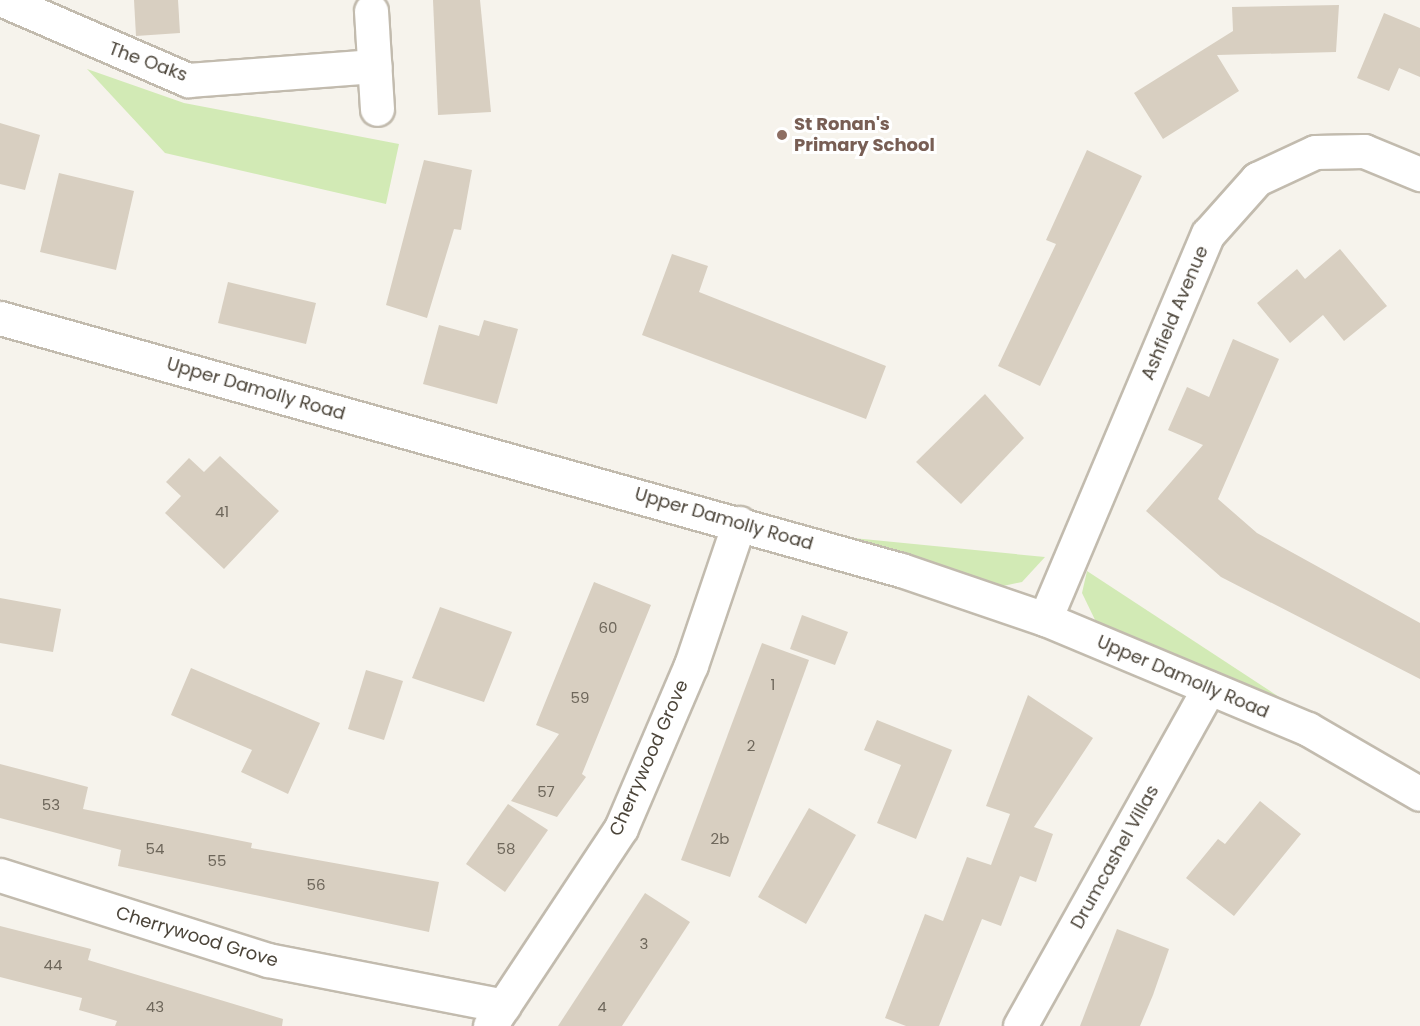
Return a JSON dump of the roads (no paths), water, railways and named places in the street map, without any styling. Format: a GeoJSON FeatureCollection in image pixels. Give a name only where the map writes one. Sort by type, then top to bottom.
{"type":"FeatureCollection","features":[{"type":"Feature","properties":{"kind":"street","name":"The Oaks"},"geometry":{"type":"LineString","coordinates":[[3,0],[188,80],[374,66]]}},
{"type":"Feature","properties":{"kind":"street"},"geometry":{"type":"LineString","coordinates":[[371,12],[377,109]]}},
{"type":"Feature","properties":{"kind":"street","name":"Ashfield Avenue"},"geometry":{"type":"LineString","coordinates":[[1045,619],[1178,302],[1216,225],[1257,179],[1315,152],[1364,151],[1420,174]]}},
{"type":"Feature","properties":{"kind":"street","name":"Upper Damolly Road"},"geometry":{"type":"LineString","coordinates":[[0,318],[739,524],[1045,619],[1308,729],[1420,794]]}},
{"type":"Feature","properties":{"kind":"street","name":"Cherrywood Grove"},"geometry":{"type":"LineString","coordinates":[[0,875],[268,960],[497,1016],[621,828],[691,665],[739,524]]}},
{"type":"Feature","properties":{"kind":"street","name":"Drumcashel Villas"},"geometry":{"type":"LineString","coordinates":[[1020,1026],[1209,688]]}},
{"type":"Feature","properties":{"kind":"place","name":"St Ronan's Primary School"},"geometry":{"type":"Point","coordinates":[782,135]}}]}
